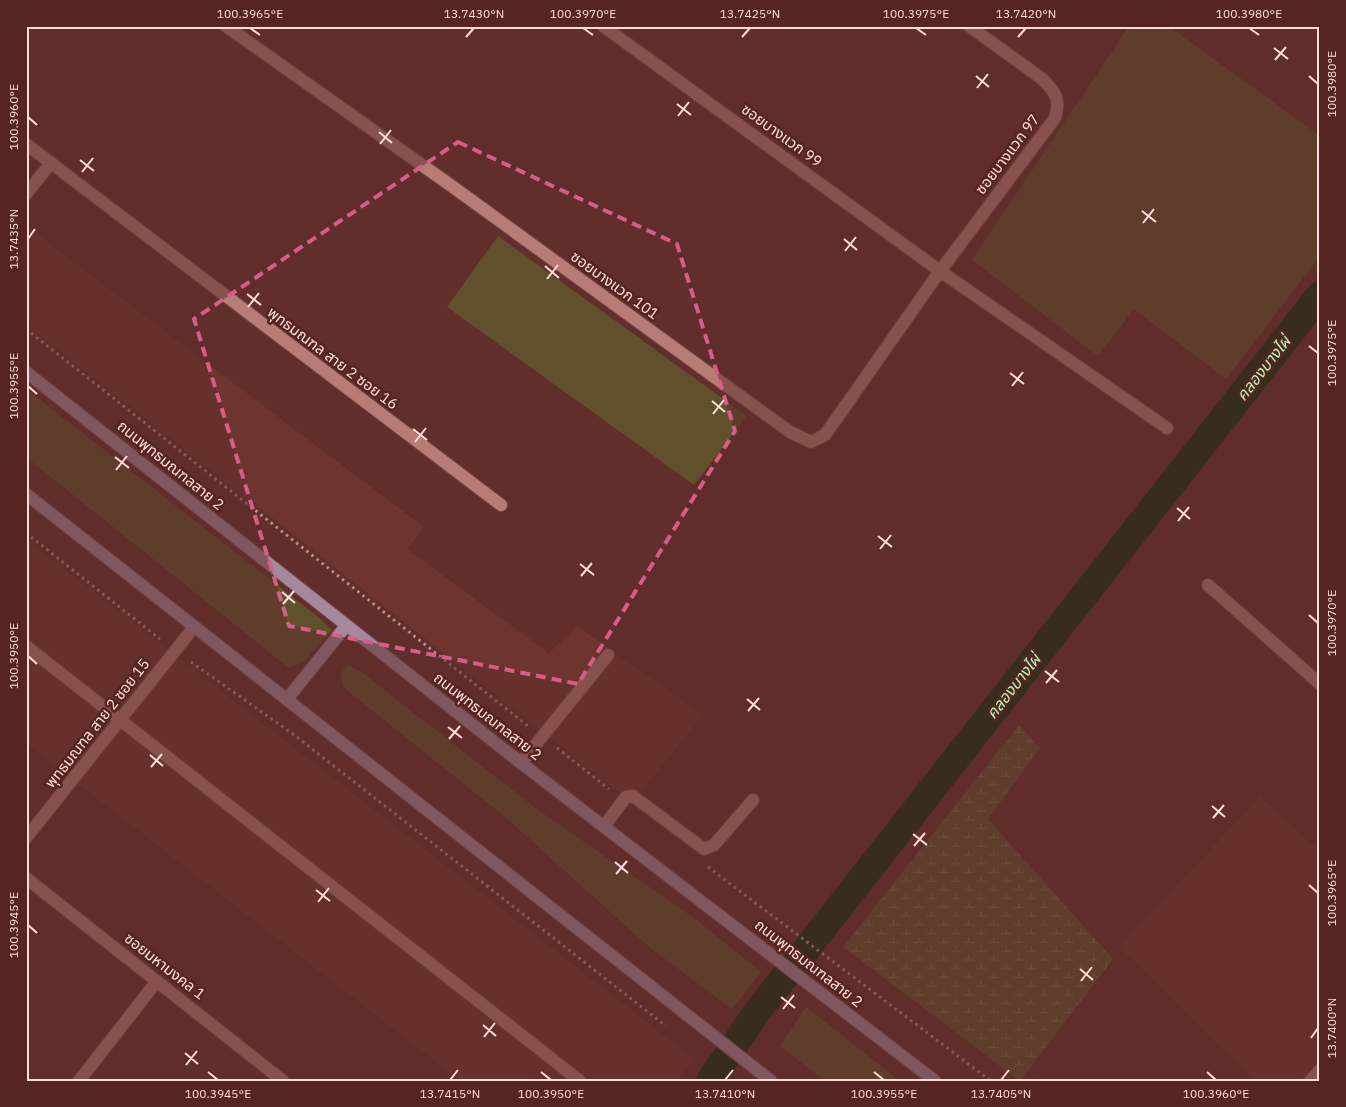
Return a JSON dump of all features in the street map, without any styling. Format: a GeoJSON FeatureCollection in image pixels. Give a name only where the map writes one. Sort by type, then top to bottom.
{"type":"FeatureCollection","features":[{"type":"Feature","properties":{"kind":"main road","name":"ถนนพุทธมณฑลสาย 2"},"geometry":{"type":"LineString","coordinates":[[26,372],[521,763],[715,910],[935,1081]]}},
{"type":"Feature","properties":{"kind":"main road"},"geometry":{"type":"LineString","coordinates":[[26,494],[771,1081]]}},
{"type":"Feature","properties":{"kind":"main road"},"geometry":{"type":"LineString","coordinates":[[287,699],[346,626]]}},
{"type":"Feature","properties":{"kind":"street","name":"ซอยบางแวก 101"},"geometry":{"type":"LineString","coordinates":[[226,26],[460,192],[790,432],[811,442],[824,436],[940,271]]}},
{"type":"Feature","properties":{"kind":"street","name":"ซอยบางแวก 99"},"geometry":{"type":"LineString","coordinates":[[603,26],[940,271],[1167,428]]}},
{"type":"Feature","properties":{"kind":"street","name":"ซอยบางแวก 97"},"geometry":{"type":"LineString","coordinates":[[940,271],[1054,118],[1058,107],[1058,97],[1041,78],[969,26]]}},
{"type":"Feature","properties":{"kind":"street","name":"พุทธมณฑล สาย 2 ซอย 16"},"geometry":{"type":"LineString","coordinates":[[26,144],[501,505]]}},
{"type":"Feature","properties":{"kind":"street"},"geometry":{"type":"LineString","coordinates":[[26,194],[51,163]]}},
{"type":"Feature","properties":{"kind":"street"},"geometry":{"type":"LineString","coordinates":[[1208,585],[1320,684]]}},
{"type":"Feature","properties":{"kind":"street","name":"พุทธมณฑล สาย 2 ซอย 15"},"geometry":{"type":"LineString","coordinates":[[26,838],[194,627]]}},
{"type":"Feature","properties":{"kind":"street"},"geometry":{"type":"LineString","coordinates":[[26,646],[580,1081]]}},
{"type":"Feature","properties":{"kind":"street"},"geometry":{"type":"LineString","coordinates":[[521,763],[608,655]]}},
{"type":"Feature","properties":{"kind":"street"},"geometry":{"type":"LineString","coordinates":[[604,826],[623,800],[629,796],[637,797],[704,849],[714,845],[753,800]]}},
{"type":"Feature","properties":{"kind":"street","name":"ซอยมหามงคล 1"},"geometry":{"type":"LineString","coordinates":[[26,878],[283,1081]]}},
{"type":"Feature","properties":{"kind":"street"},"geometry":{"type":"LineString","coordinates":[[79,1081],[157,981]]}},
{"type":"Feature","properties":{"kind":"street"},"geometry":{"type":"LineString","coordinates":[[1310,1081],[1320,1070]]}},
{"type":"Feature","properties":{"kind":"path"},"geometry":{"type":"LineString","coordinates":[[26,329],[623,800]]}},
{"type":"Feature","properties":{"kind":"path"},"geometry":{"type":"LineString","coordinates":[[26,533],[175,651],[293,734],[638,1004]]}},
{"type":"Feature","properties":{"kind":"path"},"geometry":{"type":"LineString","coordinates":[[705,864],[991,1081]]}},
{"type":"Feature","properties":{"kind":"highlighted area"},"geometry":{"type":"Polygon","coordinates":[[[458,142],[677,244],[735,431],[578,684],[289,626],[194,319],[458,142]]]}},
{"type":"Feature","properties":{"kind":"shaded area"},"geometry":{"type":"Polygon","coordinates":[[[26,226],[424,527],[407,549],[549,653],[577,626],[703,715],[632,802],[26,324],[26,226]]]}},
{"type":"Feature","properties":{"kind":"shaded area"},"geometry":{"type":"Polygon","coordinates":[[[26,539],[693,1058],[677,1081],[461,1081],[26,743],[26,539]]]}},
{"type":"Feature","properties":{"kind":"shaded area"},"geometry":{"type":"Polygon","coordinates":[[[1260,797],[1320,851],[1320,1081],[1256,1081],[1119,947],[1260,797]]]}},
{"type":"Feature","properties":{"kind":"green space"},"geometry":{"type":"Polygon","coordinates":[[[1129,26],[1168,26],[1320,136],[1320,256],[1226,379],[1134,309],[1098,356],[972,260],[1129,26]]]}},
{"type":"Feature","properties":{"kind":"green space"},"geometry":{"type":"Polygon","coordinates":[[[498,236],[747,416],[694,485],[447,307],[498,236]]]}},
{"type":"Feature","properties":{"kind":"green space"},"geometry":{"type":"Polygon","coordinates":[[[26,389],[317,616],[332,630],[304,662],[289,668],[26,457],[26,389]]]}},
{"type":"Feature","properties":{"kind":"green space"},"geometry":{"type":"Polygon","coordinates":[[[348,665],[360,671],[538,810],[694,918],[761,972],[732,1009],[648,946],[504,816],[343,687],[340,674],[348,665]]]}},
{"type":"Feature","properties":{"kind":"green space"},"geometry":{"type":"Polygon","coordinates":[[[1019,725],[1040,748],[988,819],[1113,959],[1020,1081],[843,947],[1019,725]]]}},
{"type":"Feature","properties":{"kind":"green space"},"geometry":{"type":"Polygon","coordinates":[[[806,1007],[900,1081],[825,1081],[780,1046],[806,1007]]]}},
{"type":"Feature","properties":{"kind":"waterway","name":"คลองบางไผ่"},"geometry":{"type":"LineString","coordinates":[[710,1081],[757,1012],[1320,295]]}}]}
